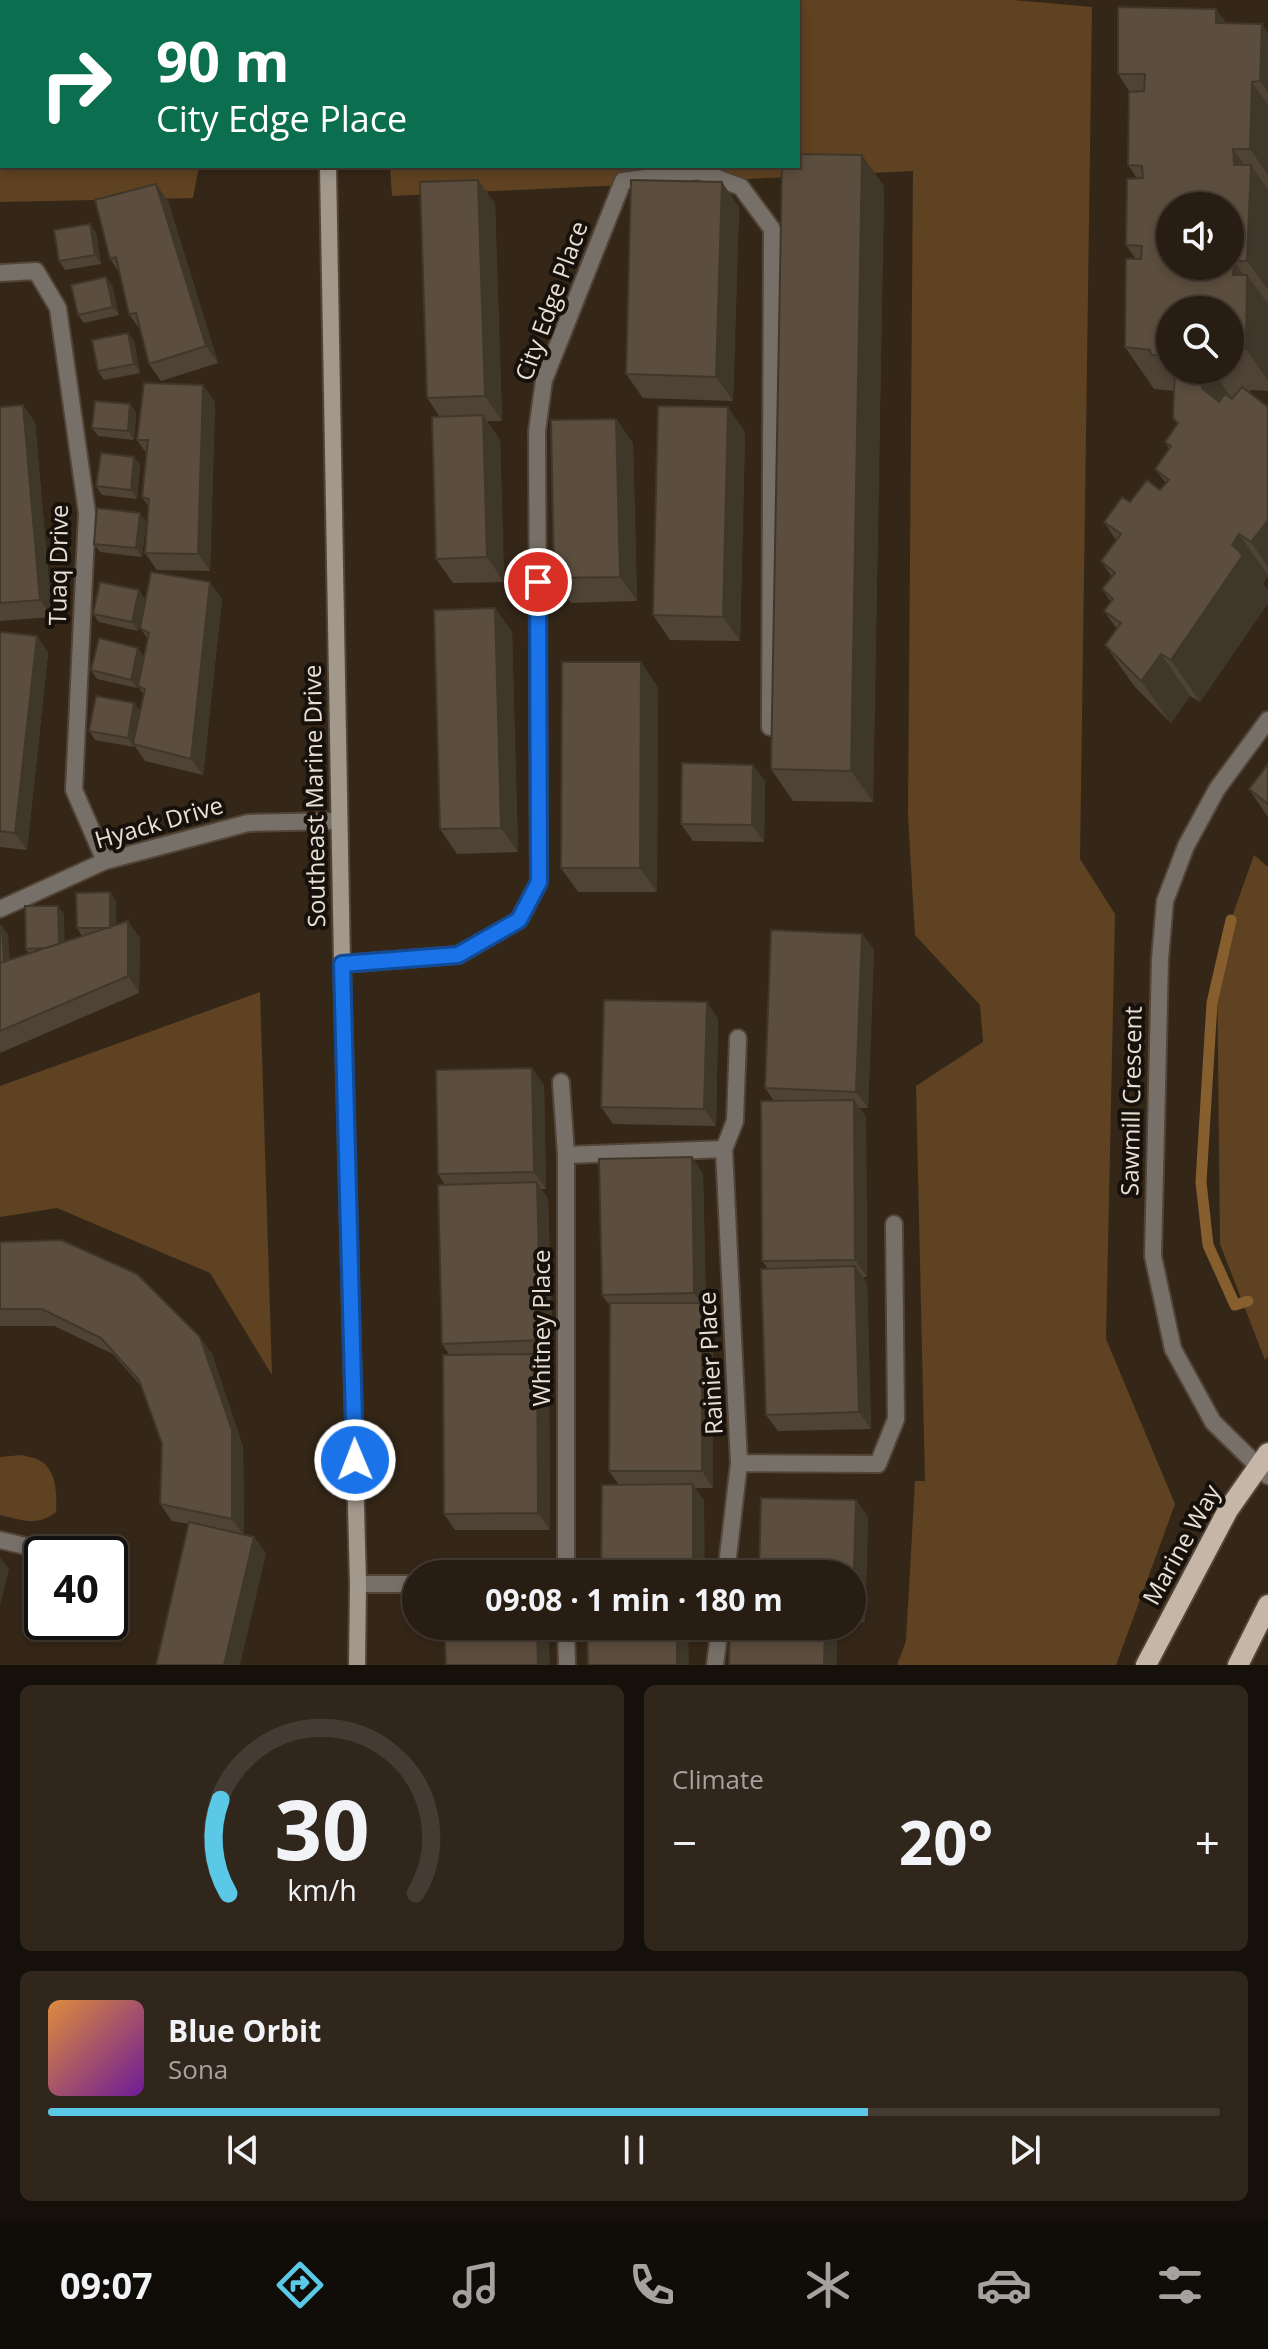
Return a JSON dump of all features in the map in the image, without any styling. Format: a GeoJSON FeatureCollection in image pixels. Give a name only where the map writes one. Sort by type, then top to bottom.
{"type":"FeatureCollection","features":[{"type":"Feature","properties":{"kind":"main road","name":"Marine Way"},"geometry":{"type":"LineString","coordinates":[[1146,1665],[1228,1510],[1265,1465]]}},
{"type":"Feature","properties":{"kind":"main road"},"geometry":{"type":"LineString","coordinates":[[1238,1665],[1268,1605]]}},
{"type":"Feature","properties":{"kind":"street","name":"Southeast Marine Drive"},"geometry":{"type":"LineString","coordinates":[[328,168],[342,964],[358,1584],[357,1665]]}},
{"type":"Feature","properties":{"kind":"street","name":"City Edge Place"},"geometry":{"type":"LineString","coordinates":[[342,964],[458,955],[519,920],[539,882],[537,431],[544,380],[623,181],[699,171],[741,187],[772,229],[770,727]]}},
{"type":"Feature","properties":{"kind":"street","name":"Tuaq Drive"},"geometry":{"type":"LineString","coordinates":[[0,273],[36,271],[58,308],[87,513],[74,790],[105,861]]}},
{"type":"Feature","properties":{"kind":"street","name":"Sawmill Crescent"},"geometry":{"type":"LineString","coordinates":[[1265,1465],[1213,1422],[1173,1349],[1153,1256],[1160,959],[1165,901],[1186,846],[1217,789],[1268,720]]}},
{"type":"Feature","properties":{"kind":"street","name":"Hyack Drive"},"geometry":{"type":"LineString","coordinates":[[0,909],[105,861],[248,823],[339,821]]}},
{"type":"Feature","properties":{"kind":"street","name":"Rainier Place"},"geometry":{"type":"LineString","coordinates":[[728,1560],[739,1463],[724,1149],[735,1121],[738,1038]]}},
{"type":"Feature","properties":{"kind":"street","name":"Whitney Place"},"geometry":{"type":"LineString","coordinates":[[561,1082],[566,1155],[566,1560]]}},
{"type":"Feature","properties":{"kind":"street"},"geometry":{"type":"LineString","coordinates":[[566,1155],[724,1149]]}},
{"type":"Feature","properties":{"kind":"street"},"geometry":{"type":"LineString","coordinates":[[739,1463],[878,1464],[896,1419],[894,1224]]}},
{"type":"Feature","properties":{"kind":"street"},"geometry":{"type":"LineString","coordinates":[[0,1540],[24,1546]]}},
{"type":"Feature","properties":{"kind":"street"},"geometry":{"type":"LineString","coordinates":[[358,1584],[402,1584]]}},
{"type":"Feature","properties":{"kind":"street"},"geometry":{"type":"LineString","coordinates":[[566,1640],[567,1665]]}},
{"type":"Feature","properties":{"kind":"street"},"geometry":{"type":"LineString","coordinates":[[715,1665],[718,1640]]}},
{"type":"Feature","properties":{"kind":"shaded area"},"geometry":{"type":"Polygon","coordinates":[[[800,0],[1012,0],[1092,7],[1080,859],[1115,914],[1106,1339],[1175,1504],[1116,1665],[897,1665],[906,1641],[915,1481],[925,1481],[916,1086],[983,1042],[980,1005],[915,935],[908,815],[913,171],[392,196],[390,168],[800,168],[800,0]]]}},
{"type":"Feature","properties":{"kind":"shaded area"},"geometry":{"type":"Polygon","coordinates":[[[0,168],[199,168],[193,198],[0,202],[0,168]]]}},
{"type":"Feature","properties":{"kind":"shaded area"},"geometry":{"type":"Polygon","coordinates":[[[1254,855],[1268,867],[1268,1356],[1265,1360],[1220,1244],[1217,959],[1254,855]]]}},
{"type":"Feature","properties":{"kind":"shaded area"},"geometry":{"type":"Polygon","coordinates":[[[260,992],[272,1375],[210,1273],[57,1208],[0,1217],[0,1086],[260,992]]]}},
{"type":"Feature","properties":{"kind":"shaded area"},"geometry":{"type":"Polygon","coordinates":[[[22,1455],[42,1462],[53,1478],[56,1512],[43,1520],[29,1521],[0,1515],[0,1457],[22,1455]]]}},
{"type":"Feature","properties":{"kind":"building"},"geometry":{"type":"Polygon","coordinates":[[[1118,7],[1216,9],[1216,23],[1262,24],[1260,81],[1252,82],[1250,149],[1233,149],[1234,165],[1251,165],[1247,261],[1244,261],[1244,192],[1156,192],[1156,280],[1244,280],[1244,275],[1247,275],[1246,349],[1244,296],[1156,296],[1156,355],[1151,355],[1150,350],[1125,347],[1126,259],[1141,259],[1142,246],[1126,245],[1127,179],[1143,178],[1142,166],[1128,165],[1129,92],[1144,91],[1145,74],[1118,74],[1118,7]]]}},
{"type":"Feature","properties":{"kind":"building"},"geometry":{"type":"Polygon","coordinates":[[[800,154],[862,155],[851,771],[771,769],[782,168],[800,168],[800,154]]]}},
{"type":"Feature","properties":{"kind":"building"},"geometry":{"type":"Polygon","coordinates":[[[478,180],[485,396],[427,398],[420,182],[478,180]]]}},
{"type":"Feature","properties":{"kind":"building"},"geometry":{"type":"Polygon","coordinates":[[[631,180],[722,182],[716,377],[626,374],[631,180]]]}},
{"type":"Feature","properties":{"kind":"building"},"geometry":{"type":"Polygon","coordinates":[[[156,184],[206,346],[149,364],[136,313],[129,314],[116,257],[110,259],[95,200],[156,184]]]}},
{"type":"Feature","properties":{"kind":"building"},"geometry":{"type":"Polygon","coordinates":[[[90,224],[95,255],[59,261],[54,230],[90,224]]]}},
{"type":"Feature","properties":{"kind":"building"},"geometry":{"type":"Polygon","coordinates":[[[106,277],[113,307],[78,315],[71,285],[106,277]]]}},
{"type":"Feature","properties":{"kind":"building"},"geometry":{"type":"Polygon","coordinates":[[[128,333],[134,364],[98,371],[92,340],[128,333]]]}},
{"type":"Feature","properties":{"kind":"building"},"geometry":{"type":"Polygon","coordinates":[[[144,383],[203,385],[198,554],[145,553],[149,499],[142,497],[148,440],[137,440],[144,383]]]}},
{"type":"Feature","properties":{"kind":"building"},"geometry":{"type":"Polygon","coordinates":[[[1174,384],[1202,384],[1202,388],[1219,402],[1225,394],[1232,399],[1242,387],[1268,407],[1268,520],[1251,542],[1239,534],[1232,545],[1243,555],[1171,660],[1161,654],[1141,681],[1105,645],[1121,623],[1104,611],[1113,599],[1102,589],[1115,573],[1101,561],[1121,534],[1104,522],[1122,497],[1130,502],[1147,480],[1160,490],[1169,480],[1155,469],[1171,446],[1165,442],[1178,423],[1173,418],[1174,384]]]}},
{"type":"Feature","properties":{"kind":"building"},"geometry":{"type":"Polygon","coordinates":[[[95,401],[130,404],[128,431],[92,428],[95,401]]]}},
{"type":"Feature","properties":{"kind":"building"},"geometry":{"type":"Polygon","coordinates":[[[23,405],[40,600],[0,603],[0,407],[23,405]]]}},
{"type":"Feature","properties":{"kind":"building"},"geometry":{"type":"Polygon","coordinates":[[[658,406],[728,407],[723,617],[653,615],[658,406]]]}},
{"type":"Feature","properties":{"kind":"building"},"geometry":{"type":"Polygon","coordinates":[[[483,415],[487,557],[436,559],[432,417],[483,415]]]}},
{"type":"Feature","properties":{"kind":"building"},"geometry":{"type":"Polygon","coordinates":[[[616,419],[620,577],[554,578],[551,420],[616,419]]]}},
{"type":"Feature","properties":{"kind":"building"},"geometry":{"type":"Polygon","coordinates":[[[101,453],[134,457],[131,490],[96,486],[101,453]]]}},
{"type":"Feature","properties":{"kind":"building"},"geometry":{"type":"Polygon","coordinates":[[[97,508],[140,513],[136,548],[94,544],[97,508]]]}},
{"type":"Feature","properties":{"kind":"building"},"geometry":{"type":"Polygon","coordinates":[[[151,572],[210,582],[191,759],[133,744],[145,689],[138,686],[149,633],[140,628],[151,572]]]}},
{"type":"Feature","properties":{"kind":"building"},"geometry":{"type":"Polygon","coordinates":[[[100,582],[139,590],[132,622],[93,614],[100,582]]]}},
{"type":"Feature","properties":{"kind":"building"},"geometry":{"type":"Polygon","coordinates":[[[495,608],[501,828],[440,829],[434,610],[495,608]]]}},
{"type":"Feature","properties":{"kind":"building"},"geometry":{"type":"Polygon","coordinates":[[[0,632],[37,636],[15,833],[0,831],[0,632]]]}},
{"type":"Feature","properties":{"kind":"building"},"geometry":{"type":"Polygon","coordinates":[[[99,638],[138,648],[131,680],[91,670],[99,638]]]}},
{"type":"Feature","properties":{"kind":"building"},"geometry":{"type":"Polygon","coordinates":[[[562,662],[641,662],[640,868],[561,868],[562,662]]]}},
{"type":"Feature","properties":{"kind":"building"},"geometry":{"type":"Polygon","coordinates":[[[96,696],[134,703],[128,738],[89,731],[96,696]]]}},
{"type":"Feature","properties":{"kind":"building"},"geometry":{"type":"Polygon","coordinates":[[[682,763],[753,765],[752,825],[681,824],[682,763]]]}},
{"type":"Feature","properties":{"kind":"building"},"geometry":{"type":"Polygon","coordinates":[[[1268,764],[1268,804],[1249,789],[1268,764]]]}},
{"type":"Feature","properties":{"kind":"building"},"geometry":{"type":"Polygon","coordinates":[[[110,892],[110,928],[77,928],[76,893],[110,892]]]}},
{"type":"Feature","properties":{"kind":"building"},"geometry":{"type":"Polygon","coordinates":[[[25,906],[58,906],[59,944],[26,949],[25,906]]]}},
{"type":"Feature","properties":{"kind":"building"},"geometry":{"type":"Polygon","coordinates":[[[128,921],[128,976],[0,1031],[0,963],[128,921]]]}},
{"type":"Feature","properties":{"kind":"building"},"geometry":{"type":"Polygon","coordinates":[[[0,926],[4,962],[0,963],[0,926]]]}},
{"type":"Feature","properties":{"kind":"building"},"geometry":{"type":"Polygon","coordinates":[[[771,930],[862,934],[856,1092],[765,1088],[771,930]]]}},
{"type":"Feature","properties":{"kind":"building"},"geometry":{"type":"Polygon","coordinates":[[[604,1000],[707,1002],[704,1109],[601,1107],[604,1000]]]}},
{"type":"Feature","properties":{"kind":"building"},"geometry":{"type":"Polygon","coordinates":[[[532,1068],[534,1172],[438,1174],[436,1070],[532,1068]]]}},
{"type":"Feature","properties":{"kind":"building"},"geometry":{"type":"Polygon","coordinates":[[[854,1100],[855,1260],[762,1261],[761,1101],[854,1100]]]}},
{"type":"Feature","properties":{"kind":"building"},"geometry":{"type":"Polygon","coordinates":[[[692,1157],[694,1293],[602,1295],[599,1159],[692,1157]]]}},
{"type":"Feature","properties":{"kind":"building"},"geometry":{"type":"Polygon","coordinates":[[[537,1182],[541,1340],[442,1344],[438,1185],[537,1182]]]}},
{"type":"Feature","properties":{"kind":"building"},"geometry":{"type":"Polygon","coordinates":[[[61,1240],[137,1274],[200,1337],[232,1430],[232,1519],[160,1504],[162,1444],[139,1380],[101,1338],[42,1309],[0,1309],[0,1242],[61,1240]]]}},
{"type":"Feature","properties":{"kind":"building"},"geometry":{"type":"Polygon","coordinates":[[[855,1266],[859,1412],[766,1415],[761,1269],[855,1266]]]}},
{"type":"Feature","properties":{"kind":"building"},"geometry":{"type":"Polygon","coordinates":[[[610,1303],[702,1303],[702,1471],[609,1471],[610,1303]]]}},
{"type":"Feature","properties":{"kind":"building"},"geometry":{"type":"Polygon","coordinates":[[[537,1354],[538,1513],[444,1514],[443,1355],[537,1354]]]}},
{"type":"Feature","properties":{"kind":"building"},"geometry":{"type":"Polygon","coordinates":[[[693,1484],[693,1560],[601,1560],[602,1485],[693,1484]]]}},
{"type":"Feature","properties":{"kind":"building"},"geometry":{"type":"Polygon","coordinates":[[[761,1498],[856,1500],[854,1560],[759,1560],[761,1498]]]}},
{"type":"Feature","properties":{"kind":"building"},"geometry":{"type":"Polygon","coordinates":[[[189,1522],[254,1537],[224,1665],[156,1665],[189,1522]]]}},
{"type":"Feature","properties":{"kind":"building"},"geometry":{"type":"Polygon","coordinates":[[[445,1640],[537,1640],[538,1665],[446,1665],[445,1640]]]}},
{"type":"Feature","properties":{"kind":"building"},"geometry":{"type":"Polygon","coordinates":[[[587,1640],[677,1640],[677,1665],[588,1665],[587,1640]]]}},
{"type":"Feature","properties":{"kind":"building"},"geometry":{"type":"Polygon","coordinates":[[[730,1640],[825,1640],[824,1665],[729,1665],[730,1640]]]}},
{"type":"Feature","properties":{"kind":"waterway"},"geometry":{"type":"LineString","coordinates":[[1231,920],[1212,1003],[1201,1182],[1208,1245],[1235,1305],[1248,1301]]}},
{"type":"Feature","properties":{"kind":"route"},"geometry":{"type":"LineString","coordinates":[[355,1460],[342,964],[458,955],[519,920],[539,882],[538,582]]}}]}
